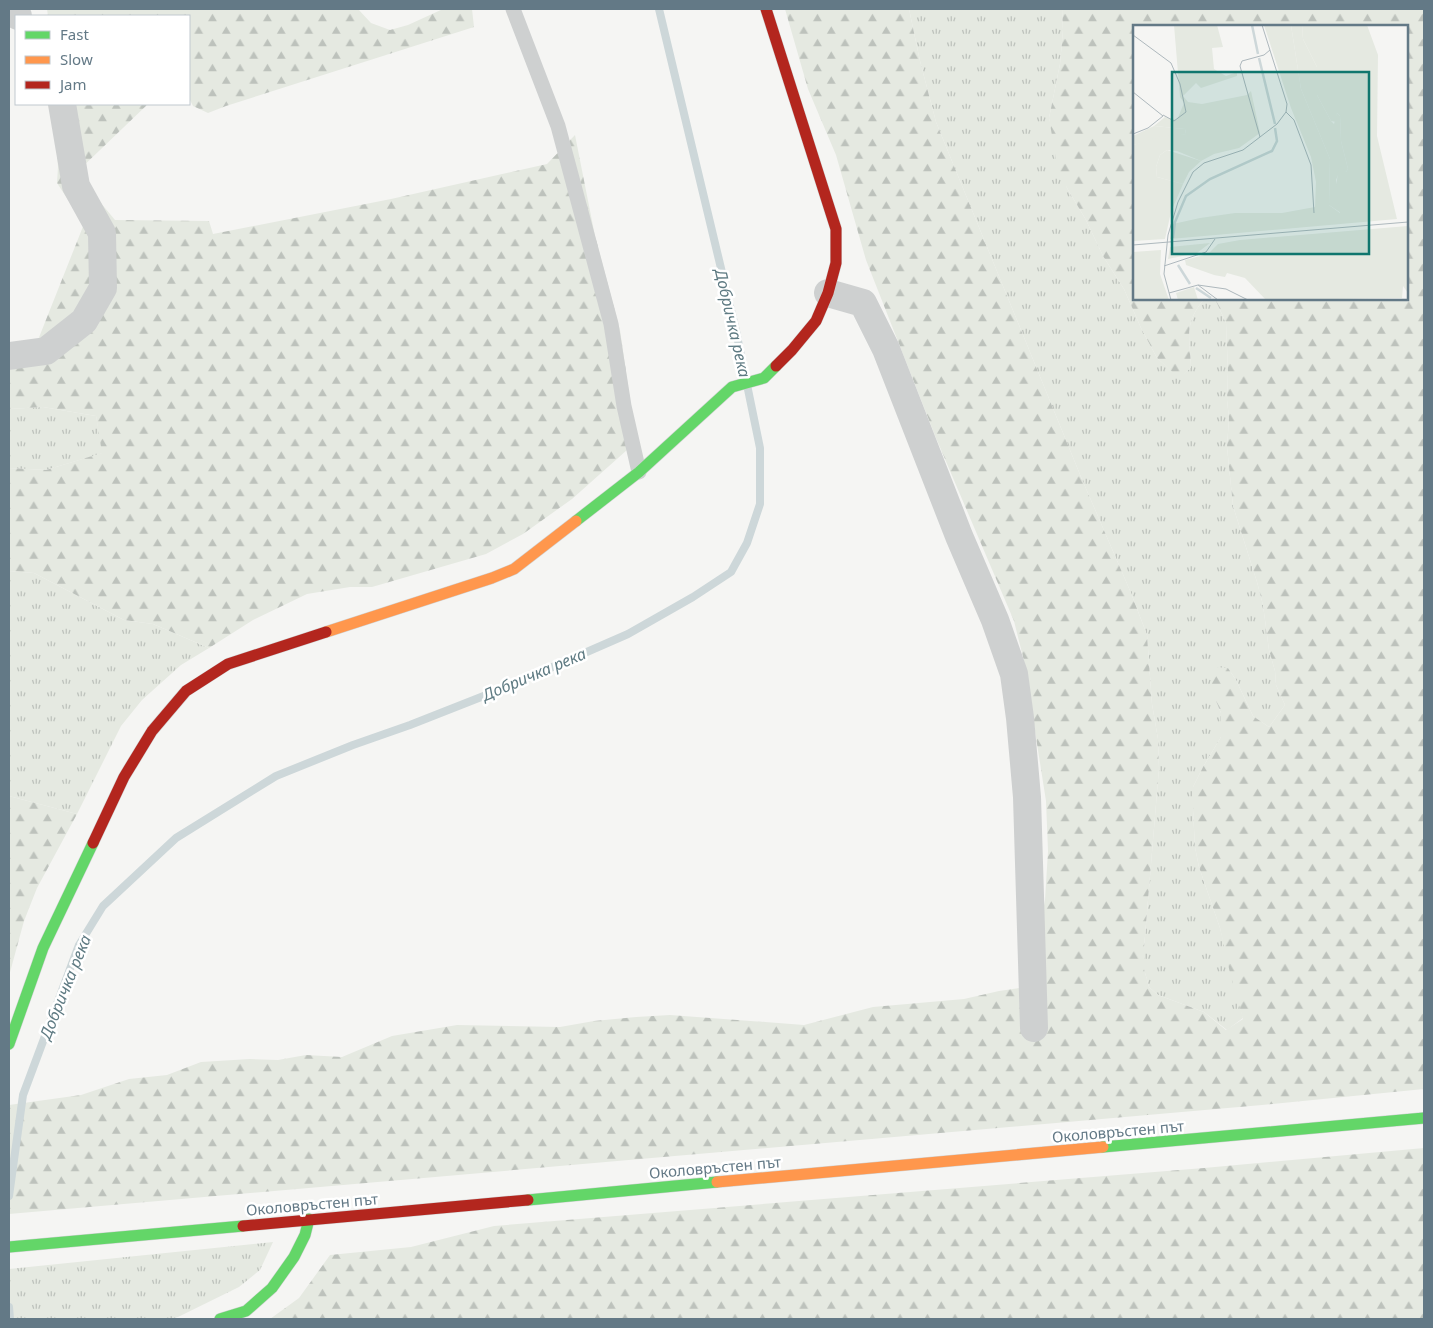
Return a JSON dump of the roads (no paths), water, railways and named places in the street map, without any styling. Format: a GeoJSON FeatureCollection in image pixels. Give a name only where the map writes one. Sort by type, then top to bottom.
{"type":"FeatureCollection","features":[{"type":"Feature","properties":{"kind":"main road"},"geometry":{"type":"LineString","coordinates":[[9,1044],[43,948],[124,777],[152,731],[186,691],[228,664],[492,578],[514,569],[639,472],[732,387],[764,378],[792,350],[816,321],[828,292],[836,263],[836,229],[766,9]]}},
{"type":"Feature","properties":{"kind":"main road","name":"Околовръстен път"},"geometry":{"type":"LineString","coordinates":[[12,1246],[1424,1118]]}},
{"type":"Feature","properties":{"kind":"main road"},"geometry":{"type":"LineString","coordinates":[[220,1319],[246,1311],[272,1288],[294,1257],[305,1235],[309,1219]]}},
{"type":"Feature","properties":{"kind":"street"},"geometry":{"type":"LineString","coordinates":[[9,356],[46,351],[84,322],[104,288],[102,233],[76,186],[62,105]]}},
{"type":"Feature","properties":{"kind":"street"},"geometry":{"type":"LineString","coordinates":[[828,292],[864,303],[886,349],[959,536],[995,620],[1014,674],[1027,797],[1034,1028]]}},
{"type":"Feature","properties":{"kind":"lane"},"geometry":{"type":"LineString","coordinates":[[513,9],[558,126],[611,324],[624,406],[639,472]]}},
{"type":"Feature","properties":{"kind":"waterway","name":"Добричка река"},"geometry":{"type":"LineString","coordinates":[[9,1196],[23,1095],[79,945],[103,906],[176,838],[276,776],[509,686],[628,634],[693,597],[731,572],[747,543],[760,504],[760,448],[736,331],[659,9]]}},
{"type":"Feature","properties":{"kind":"waterway","name":"Добричка река"},"geometry":{"type":"LineString","coordinates":[[9,1307],[10,1319]]}}]}
